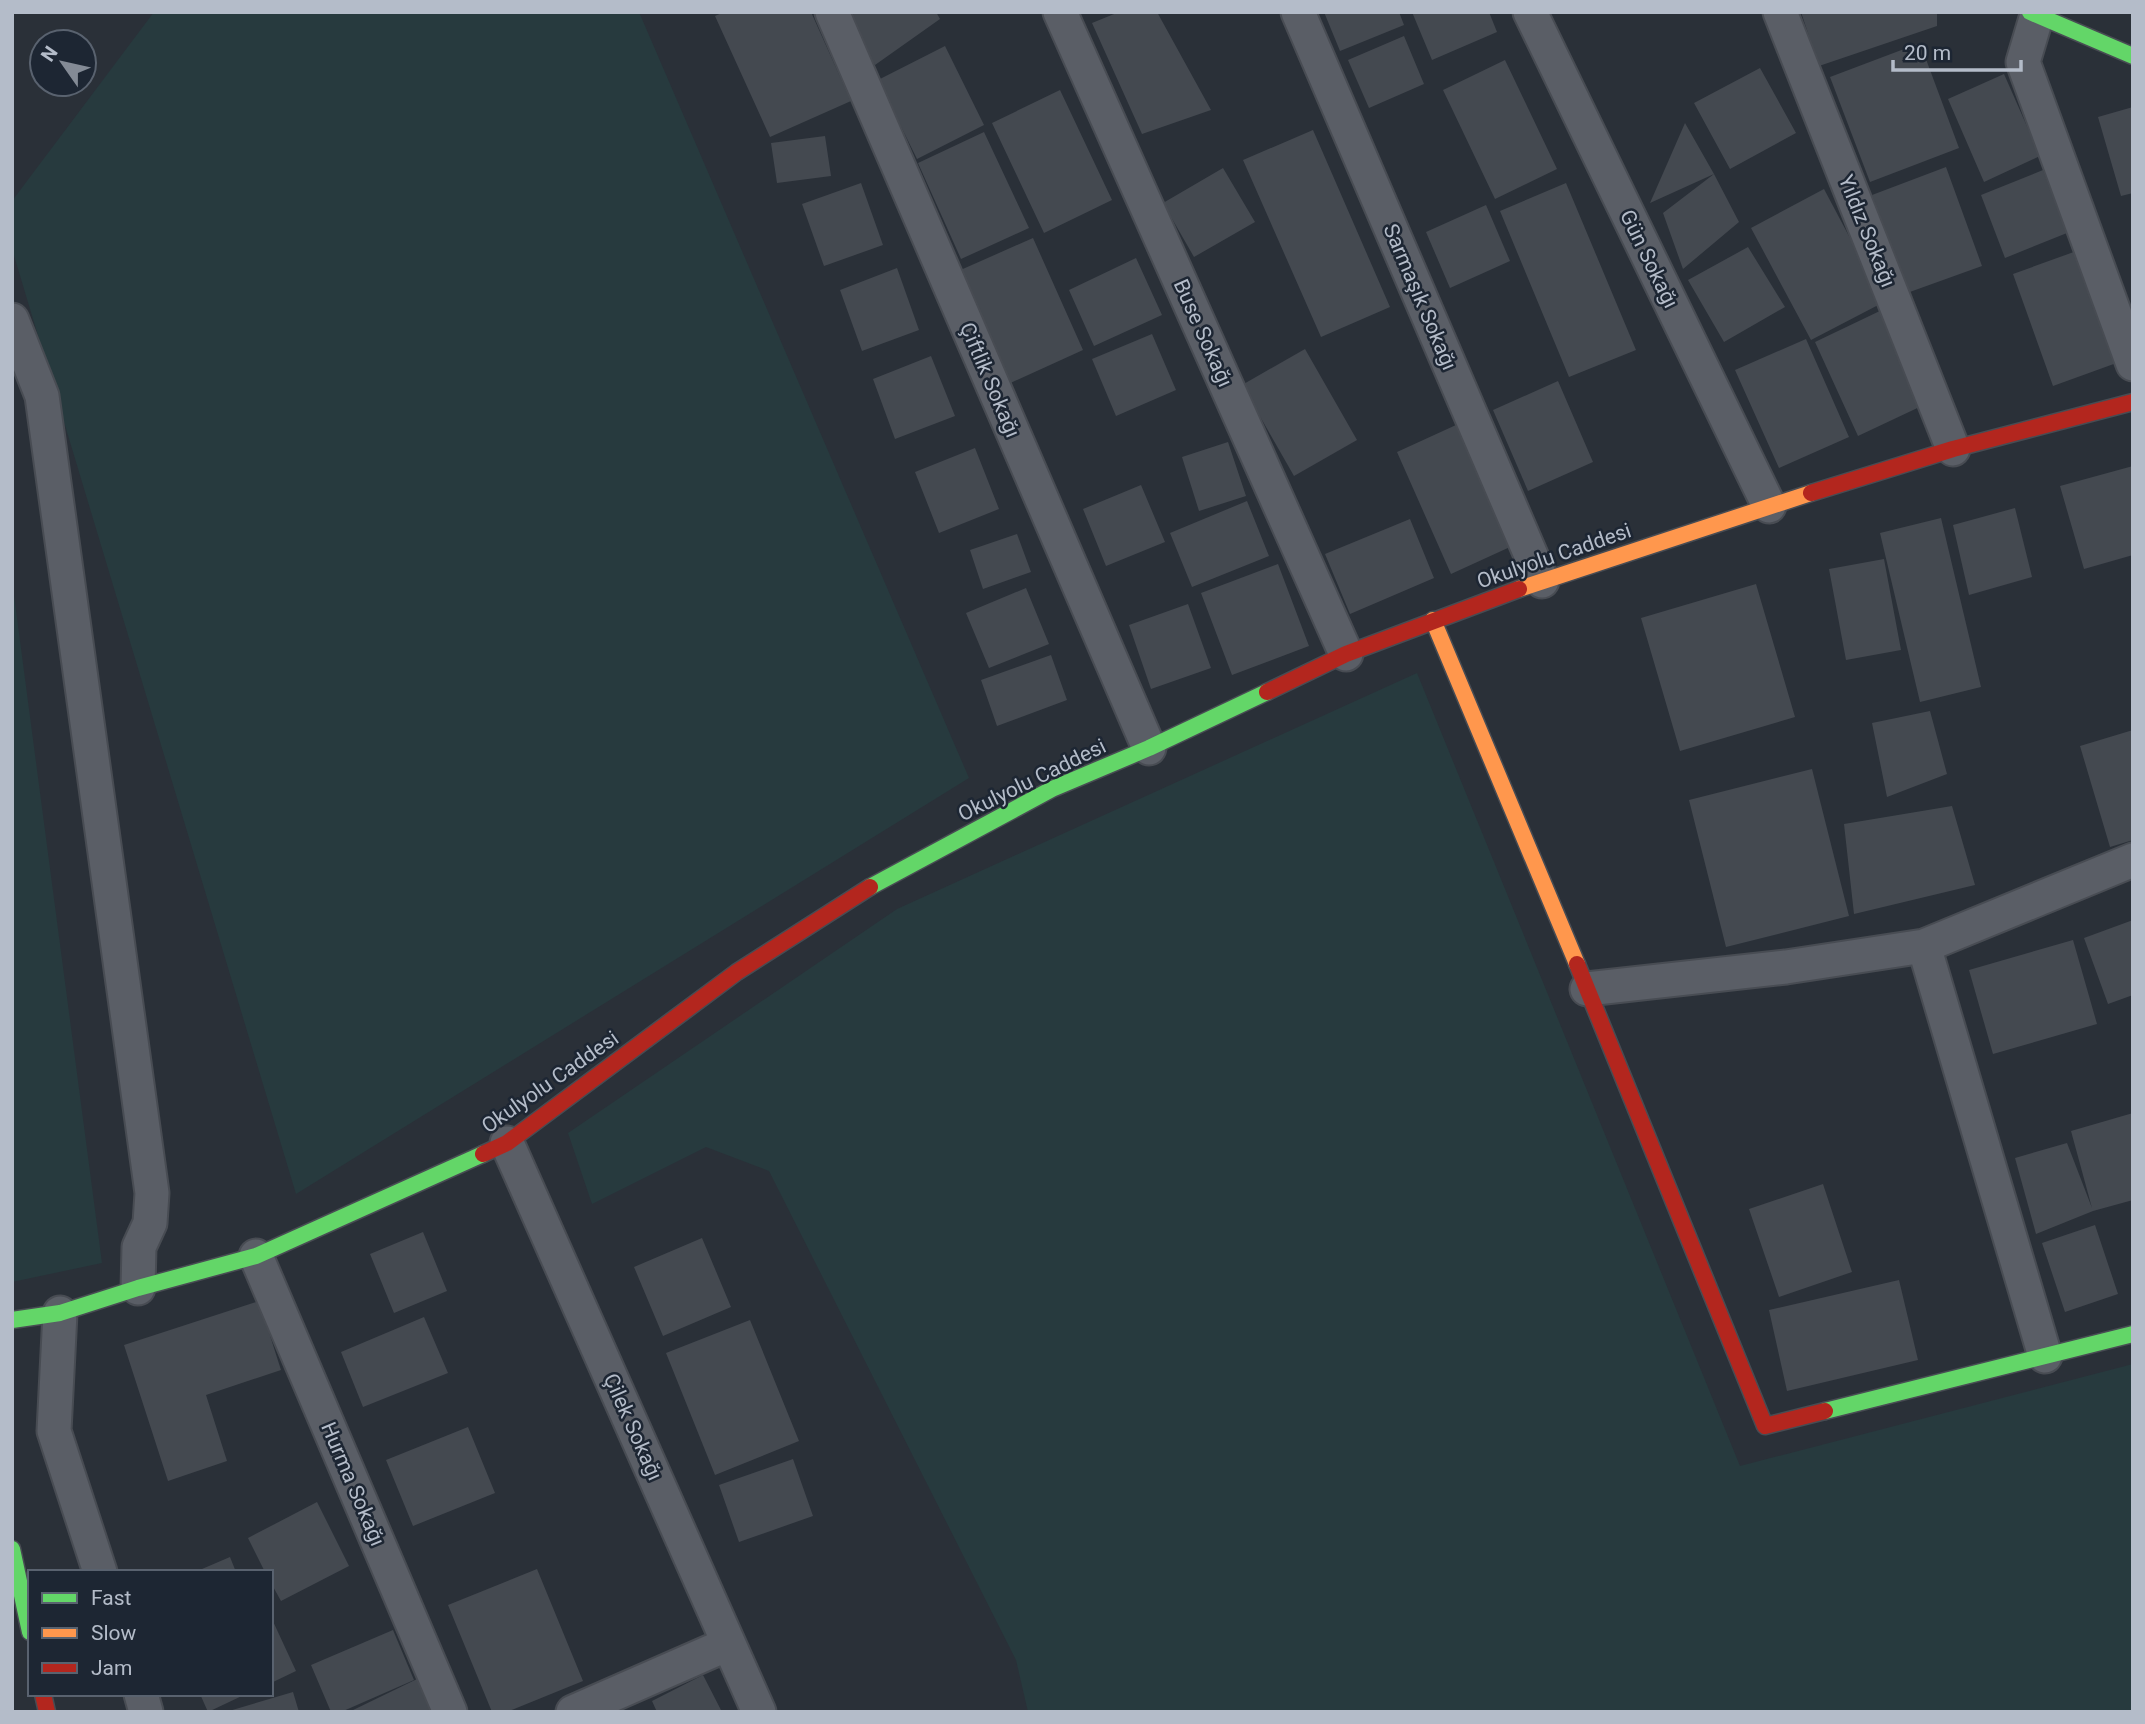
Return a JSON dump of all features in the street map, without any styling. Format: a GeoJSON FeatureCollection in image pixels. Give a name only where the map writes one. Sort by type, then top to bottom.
{"type":"FeatureCollection","features":[{"type":"Feature","properties":{"kind":"street","name":"Çiftlik Sokağı"},"geometry":{"type":"LineString","coordinates":[[832,12],[1149,748]]}},
{"type":"Feature","properties":{"kind":"street","name":"Buse Sokağı"},"geometry":{"type":"LineString","coordinates":[[1060,12],[1346,654]]}},
{"type":"Feature","properties":{"kind":"street","name":"Sarmaşık Sokağı"},"geometry":{"type":"LineString","coordinates":[[1298,12],[1542,581]]}},
{"type":"Feature","properties":{"kind":"street","name":"Gün Sokağı"},"geometry":{"type":"LineString","coordinates":[[1530,12],[1769,506]]}},
{"type":"Feature","properties":{"kind":"street","name":"Yıldız Sokağı"},"geometry":{"type":"LineString","coordinates":[[1780,12],[1954,449]]}},
{"type":"Feature","properties":{"kind":"street"},"geometry":{"type":"LineString","coordinates":[[2133,56],[2034,14],[2023,62],[2133,364]]}},
{"type":"Feature","properties":{"kind":"street"},"geometry":{"type":"LineString","coordinates":[[12,320],[42,396],[152,1193],[150,1223],[139,1247],[138,1288]]}},
{"type":"Feature","properties":{"kind":"street","name":"Okulyolu Caddesi"},"geometry":{"type":"LineString","coordinates":[[12,1320],[60,1313],[138,1288],[256,1256],[507,1143],[737,972],[882,880],[1052,789],[1149,748],[1346,654],[1542,581],[1769,506],[1954,449],[2133,402]]}},
{"type":"Feature","properties":{"kind":"street"},"geometry":{"type":"LineString","coordinates":[[1433,620],[1765,1426],[2133,1334]]}},
{"type":"Feature","properties":{"kind":"street"},"geometry":{"type":"LineString","coordinates":[[1587,989],[1786,967],[1924,946],[2133,860]]}},
{"type":"Feature","properties":{"kind":"street"},"geometry":{"type":"LineString","coordinates":[[1924,946],[2045,1356]]}},
{"type":"Feature","properties":{"kind":"street","name":"Çilek Sokağı"},"geometry":{"type":"LineString","coordinates":[[507,1143],[758,1712]]}},
{"type":"Feature","properties":{"kind":"street","name":"Hurma Sokağı"},"geometry":{"type":"LineString","coordinates":[[256,1256],[450,1712]]}},
{"type":"Feature","properties":{"kind":"street"},"geometry":{"type":"LineString","coordinates":[[60,1313],[54,1431],[99,1570]]}},
{"type":"Feature","properties":{"kind":"street"},"geometry":{"type":"LineString","coordinates":[[12,1549],[28,1623]]}},
{"type":"Feature","properties":{"kind":"street"},"geometry":{"type":"LineString","coordinates":[[573,1712],[728,1644]]}},
{"type":"Feature","properties":{"kind":"green space"},"geometry":{"type":"Polygon","coordinates":[[[154,12],[639,12],[969,778],[296,1194],[12,249],[12,201],[89,98],[98,98],[98,87],[154,12]]]}},
{"type":"Feature","properties":{"kind":"green space"},"geometry":{"type":"Polygon","coordinates":[[[12,580],[102,1263],[12,1282],[12,580]]]}},
{"type":"Feature","properties":{"kind":"green space"},"geometry":{"type":"Polygon","coordinates":[[[1417,673],[1740,1466],[2133,1364],[2133,1712],[1028,1712],[1016,1660],[769,1171],[706,1147],[592,1204],[568,1133],[897,909],[1417,673]]]}},
{"type":"Feature","properties":{"kind":"building"},"geometry":{"type":"Polygon","coordinates":[[[724,12],[811,12],[851,101],[770,137],[715,16],[724,12]]]}},
{"type":"Feature","properties":{"kind":"building"},"geometry":{"type":"Polygon","coordinates":[[[856,12],[936,12],[940,19],[875,65],[844,21],[856,12]]]}},
{"type":"Feature","properties":{"kind":"building"},"geometry":{"type":"Polygon","coordinates":[[[1119,12],[1157,12],[1211,110],[1142,134],[1092,23],[1119,12]]]}},
{"type":"Feature","properties":{"kind":"building"},"geometry":{"type":"Polygon","coordinates":[[[1324,12],[1399,12],[1404,25],[1340,51],[1324,12]]]}},
{"type":"Feature","properties":{"kind":"building"},"geometry":{"type":"Polygon","coordinates":[[[1412,12],[1489,12],[1497,32],[1432,60],[1412,12]]]}},
{"type":"Feature","properties":{"kind":"building"},"geometry":{"type":"Polygon","coordinates":[[[1801,12],[1937,12],[1937,26],[1819,66],[1801,12]]]}},
{"type":"Feature","properties":{"kind":"building"},"geometry":{"type":"Polygon","coordinates":[[[1404,36],[1424,84],[1369,108],[1348,60],[1404,36]]]}},
{"type":"Feature","properties":{"kind":"building"},"geometry":{"type":"Polygon","coordinates":[[[1920,43],[1959,148],[1870,182],[1830,77],[1920,43]]]}},
{"type":"Feature","properties":{"kind":"building"},"geometry":{"type":"Polygon","coordinates":[[[945,46],[984,125],[917,159],[878,80],[945,46]]]}},
{"type":"Feature","properties":{"kind":"building"},"geometry":{"type":"Polygon","coordinates":[[[1505,60],[1557,169],[1495,199],[1443,90],[1505,60]]]}},
{"type":"Feature","properties":{"kind":"building"},"geometry":{"type":"Polygon","coordinates":[[[1760,68],[1796,133],[1730,169],[1694,103],[1760,68]]]}},
{"type":"Feature","properties":{"kind":"building"},"geometry":{"type":"Polygon","coordinates":[[[2004,74],[2040,156],[1984,182],[1948,99],[2004,74]]]}},
{"type":"Feature","properties":{"kind":"building"},"geometry":{"type":"Polygon","coordinates":[[[1060,90],[1112,200],[1044,233],[992,123],[1060,90]]]}},
{"type":"Feature","properties":{"kind":"building"},"geometry":{"type":"Polygon","coordinates":[[[2133,107],[2133,193],[2121,196],[2098,117],[2133,107]]]}},
{"type":"Feature","properties":{"kind":"building"},"geometry":{"type":"Polygon","coordinates":[[[1685,123],[1714,174],[1650,203],[1685,123]]]}},
{"type":"Feature","properties":{"kind":"building"},"geometry":{"type":"Polygon","coordinates":[[[1313,130],[1390,307],[1321,337],[1243,160],[1313,130]]]}},
{"type":"Feature","properties":{"kind":"building"},"geometry":{"type":"Polygon","coordinates":[[[984,132],[1029,228],[961,259],[918,163],[984,132]]]}},
{"type":"Feature","properties":{"kind":"building"},"geometry":{"type":"Polygon","coordinates":[[[825,136],[831,176],[777,183],[771,143],[825,136]]]}},
{"type":"Feature","properties":{"kind":"building"},"geometry":{"type":"Polygon","coordinates":[[[1946,167],[1982,266],[1907,293],[1872,195],[1946,167]]]}},
{"type":"Feature","properties":{"kind":"building"},"geometry":{"type":"Polygon","coordinates":[[[1223,168],[1255,222],[1194,257],[1163,203],[1223,168]]]}},
{"type":"Feature","properties":{"kind":"building"},"geometry":{"type":"Polygon","coordinates":[[[2043,170],[2067,233],[2005,258],[1981,195],[2043,170]]]}},
{"type":"Feature","properties":{"kind":"building"},"geometry":{"type":"Polygon","coordinates":[[[1714,174],[1739,222],[1683,269],[1663,213],[1714,174]]]}},
{"type":"Feature","properties":{"kind":"building"},"geometry":{"type":"Polygon","coordinates":[[[861,183],[883,245],[824,266],[802,204],[861,183]]]}},
{"type":"Feature","properties":{"kind":"building"},"geometry":{"type":"Polygon","coordinates":[[[1566,183],[1636,350],[1569,377],[1500,211],[1566,183]]]}},
{"type":"Feature","properties":{"kind":"building"},"geometry":{"type":"Polygon","coordinates":[[[1824,189],[1884,302],[1811,340],[1751,228],[1824,189]]]}},
{"type":"Feature","properties":{"kind":"building"},"geometry":{"type":"Polygon","coordinates":[[[1486,205],[1510,261],[1450,288],[1426,232],[1486,205]]]}},
{"type":"Feature","properties":{"kind":"building"},"geometry":{"type":"Polygon","coordinates":[[[1033,238],[1083,350],[1006,385],[956,272],[1033,238]]]}},
{"type":"Feature","properties":{"kind":"building"},"geometry":{"type":"Polygon","coordinates":[[[1748,247],[1785,307],[1724,342],[1688,280],[1748,247]]]}},
{"type":"Feature","properties":{"kind":"building"},"geometry":{"type":"Polygon","coordinates":[[[2082,249],[2122,361],[2053,386],[2013,274],[2082,249]]]}},
{"type":"Feature","properties":{"kind":"building"},"geometry":{"type":"Polygon","coordinates":[[[1136,258],[1162,315],[1094,346],[1069,290],[1136,258]]]}},
{"type":"Feature","properties":{"kind":"building"},"geometry":{"type":"Polygon","coordinates":[[[897,268],[919,330],[862,351],[840,290],[897,268]]]}},
{"type":"Feature","properties":{"kind":"building"},"geometry":{"type":"Polygon","coordinates":[[[1884,309],[1928,403],[1858,436],[1815,342],[1884,309]]]}},
{"type":"Feature","properties":{"kind":"building"},"geometry":{"type":"Polygon","coordinates":[[[1152,334],[1176,390],[1116,416],[1092,359],[1152,334]]]}},
{"type":"Feature","properties":{"kind":"building"},"geometry":{"type":"Polygon","coordinates":[[[1806,339],[1849,437],[1779,468],[1735,370],[1806,339]]]}},
{"type":"Feature","properties":{"kind":"building"},"geometry":{"type":"Polygon","coordinates":[[[1305,349],[1357,440],[1294,476],[1242,385],[1305,349]]]}},
{"type":"Feature","properties":{"kind":"building"},"geometry":{"type":"Polygon","coordinates":[[[931,356],[955,416],[895,439],[873,379],[931,356]]]}},
{"type":"Feature","properties":{"kind":"building"},"geometry":{"type":"Polygon","coordinates":[[[1558,381],[1593,462],[1528,491],[1493,410],[1558,381]]]}},
{"type":"Feature","properties":{"kind":"building"},"geometry":{"type":"Polygon","coordinates":[[[1456,425],[1510,547],[1451,574],[1397,452],[1456,425]]]}},
{"type":"Feature","properties":{"kind":"building"},"geometry":{"type":"Polygon","coordinates":[[[1228,442],[1246,496],[1199,511],[1182,457],[1228,442]]]}},
{"type":"Feature","properties":{"kind":"building"},"geometry":{"type":"Polygon","coordinates":[[[975,448],[999,509],[939,533],[915,472],[975,448]]]}},
{"type":"Feature","properties":{"kind":"building"},"geometry":{"type":"Polygon","coordinates":[[[2133,466],[2133,555],[2084,569],[2060,486],[2133,466]]]}},
{"type":"Feature","properties":{"kind":"building"},"geometry":{"type":"Polygon","coordinates":[[[1141,485],[1165,542],[1106,566],[1083,509],[1141,485]]]}},
{"type":"Feature","properties":{"kind":"building"},"geometry":{"type":"Polygon","coordinates":[[[1247,501],[1269,556],[1192,587],[1170,533],[1247,501]]]}},
{"type":"Feature","properties":{"kind":"building"},"geometry":{"type":"Polygon","coordinates":[[[2015,508],[2032,577],[1969,595],[1953,525],[2015,508]]]}},
{"type":"Feature","properties":{"kind":"building"},"geometry":{"type":"Polygon","coordinates":[[[1941,518],[1981,687],[1920,702],[1880,533],[1941,518]]]}},
{"type":"Feature","properties":{"kind":"building"},"geometry":{"type":"Polygon","coordinates":[[[1410,519],[1434,578],[1350,614],[1325,554],[1410,519]]]}},
{"type":"Feature","properties":{"kind":"building"},"geometry":{"type":"Polygon","coordinates":[[[1017,534],[1031,572],[983,589],[970,550],[1017,534]]]}},
{"type":"Feature","properties":{"kind":"building"},"geometry":{"type":"Polygon","coordinates":[[[1884,559],[1901,650],[1846,660],[1829,569],[1884,559]]]}},
{"type":"Feature","properties":{"kind":"building"},"geometry":{"type":"Polygon","coordinates":[[[1278,564],[1309,646],[1232,675],[1201,593],[1278,564]]]}},
{"type":"Feature","properties":{"kind":"building"},"geometry":{"type":"Polygon","coordinates":[[[1756,584],[1795,717],[1680,751],[1641,618],[1756,584]]]}},
{"type":"Feature","properties":{"kind":"building"},"geometry":{"type":"Polygon","coordinates":[[[1026,588],[1049,644],[989,668],[966,613],[1026,588]]]}},
{"type":"Feature","properties":{"kind":"building"},"geometry":{"type":"Polygon","coordinates":[[[1188,604],[1211,668],[1151,689],[1129,625],[1188,604]]]}},
{"type":"Feature","properties":{"kind":"building"},"geometry":{"type":"Polygon","coordinates":[[[1051,655],[1067,700],[997,726],[981,680],[1051,655]]]}},
{"type":"Feature","properties":{"kind":"building"},"geometry":{"type":"Polygon","coordinates":[[[1930,711],[1947,774],[1887,797],[1872,723],[1930,711]]]}},
{"type":"Feature","properties":{"kind":"building"},"geometry":{"type":"Polygon","coordinates":[[[2133,730],[2133,840],[2110,847],[2080,746],[2133,730]]]}},
{"type":"Feature","properties":{"kind":"building"},"geometry":{"type":"Polygon","coordinates":[[[1812,769],[1849,916],[1726,947],[1689,800],[1812,769]]]}},
{"type":"Feature","properties":{"kind":"building"},"geometry":{"type":"Polygon","coordinates":[[[1952,806],[1975,885],[1854,914],[1844,824],[1952,806]]]}},
{"type":"Feature","properties":{"kind":"building"},"geometry":{"type":"Polygon","coordinates":[[[2133,920],[2133,995],[2108,1004],[2084,938],[2133,920]]]}},
{"type":"Feature","properties":{"kind":"building"},"geometry":{"type":"Polygon","coordinates":[[[2073,940],[2097,1024],[1993,1054],[1969,970],[2073,940]]]}},
{"type":"Feature","properties":{"kind":"building"},"geometry":{"type":"Polygon","coordinates":[[[2133,1113],[2133,1200],[2093,1211],[2036,1234],[2015,1158],[2067,1143],[2092,1208],[2071,1131],[2133,1113]]]}},
{"type":"Feature","properties":{"kind":"building"},"geometry":{"type":"Polygon","coordinates":[[[1823,1184],[1852,1272],[1779,1297],[1749,1209],[1823,1184]]]}},
{"type":"Feature","properties":{"kind":"building"},"geometry":{"type":"Polygon","coordinates":[[[2095,1225],[2118,1294],[2065,1312],[2042,1243],[2095,1225]]]}},
{"type":"Feature","properties":{"kind":"building"},"geometry":{"type":"Polygon","coordinates":[[[423,1232],[447,1291],[394,1313],[370,1254],[423,1232]]]}},
{"type":"Feature","properties":{"kind":"building"},"geometry":{"type":"Polygon","coordinates":[[[702,1238],[731,1307],[663,1336],[634,1267],[702,1238]]]}},
{"type":"Feature","properties":{"kind":"building"},"geometry":{"type":"Polygon","coordinates":[[[1899,1280],[1918,1360],[1787,1391],[1769,1310],[1899,1280]]]}},
{"type":"Feature","properties":{"kind":"building"},"geometry":{"type":"Polygon","coordinates":[[[259,1301],[281,1370],[206,1395],[227,1461],[168,1481],[124,1345],[259,1301]]]}},
{"type":"Feature","properties":{"kind":"building"},"geometry":{"type":"Polygon","coordinates":[[[424,1317],[448,1373],[363,1407],[341,1352],[424,1317]]]}},
{"type":"Feature","properties":{"kind":"building"},"geometry":{"type":"Polygon","coordinates":[[[750,1320],[799,1441],[715,1475],[666,1353],[750,1320]]]}},
{"type":"Feature","properties":{"kind":"building"},"geometry":{"type":"Polygon","coordinates":[[[468,1427],[495,1493],[413,1526],[386,1460],[468,1427]]]}},
{"type":"Feature","properties":{"kind":"building"},"geometry":{"type":"Polygon","coordinates":[[[793,1459],[813,1516],[739,1542],[719,1485],[793,1459]]]}},
{"type":"Feature","properties":{"kind":"building"},"geometry":{"type":"Polygon","coordinates":[[[317,1502],[349,1566],[281,1601],[273,1587],[273,1570],[264,1570],[248,1538],[317,1502]]]}},
{"type":"Feature","properties":{"kind":"building"},"geometry":{"type":"Polygon","coordinates":[[[230,1557],[235,1570],[200,1570],[230,1557]]]}},
{"type":"Feature","properties":{"kind":"building"},"geometry":{"type":"Polygon","coordinates":[[[537,1569],[583,1681],[507,1712],[492,1712],[448,1605],[537,1569]]]}},
{"type":"Feature","properties":{"kind":"building"},"geometry":{"type":"Polygon","coordinates":[[[273,1621],[296,1671],[273,1682],[273,1621]]]}},
{"type":"Feature","properties":{"kind":"building"},"geometry":{"type":"Polygon","coordinates":[[[393,1630],[414,1680],[341,1712],[331,1712],[311,1665],[393,1630]]]}},
{"type":"Feature","properties":{"kind":"building"},"geometry":{"type":"Polygon","coordinates":[[[703,1675],[722,1712],[657,1712],[652,1701],[703,1675]]]}},
{"type":"Feature","properties":{"kind":"building"},"geometry":{"type":"Polygon","coordinates":[[[417,1679],[432,1712],[349,1712],[415,1680],[417,1679]]]}},
{"type":"Feature","properties":{"kind":"building"},"geometry":{"type":"Polygon","coordinates":[[[293,1692],[299,1712],[229,1712],[229,1711],[293,1692]]]}},
{"type":"Feature","properties":{"kind":"building"},"geometry":{"type":"Polygon","coordinates":[[[201,1696],[242,1696],[208,1712],[201,1696]]]}},
{"type":"Feature","properties":{"kind":"traffic: fast"},"geometry":{"type":"LineString","coordinates":[[2030,12],[2133,56]]}},
{"type":"Feature","properties":{"kind":"traffic: fast"},"geometry":{"type":"LineString","coordinates":[[870,887],[1052,789],[1149,748],[1267,692]]}},
{"type":"Feature","properties":{"kind":"traffic: fast"},"geometry":{"type":"LineString","coordinates":[[12,1320],[60,1313],[138,1288],[256,1256],[483,1154]]}},
{"type":"Feature","properties":{"kind":"traffic: fast"},"geometry":{"type":"LineString","coordinates":[[1825,1411],[2133,1334]]}},
{"type":"Feature","properties":{"kind":"traffic: fast"},"geometry":{"type":"LineString","coordinates":[[12,1549],[28,1623]]}},
{"type":"Feature","properties":{"kind":"traffic: slow"},"geometry":{"type":"LineString","coordinates":[[1519,589],[1811,493]]}},
{"type":"Feature","properties":{"kind":"traffic: slow"},"geometry":{"type":"LineString","coordinates":[[1433,620],[1577,964]]}},
{"type":"Feature","properties":{"kind":"traffic: jam"},"geometry":{"type":"LineString","coordinates":[[1811,493],[1953,449],[2133,402]]}},
{"type":"Feature","properties":{"kind":"traffic: jam"},"geometry":{"type":"LineString","coordinates":[[1267,692],[1346,654],[1519,589]]}},
{"type":"Feature","properties":{"kind":"traffic: jam"},"geometry":{"type":"LineString","coordinates":[[483,1154],[507,1143],[737,972],[870,887]]}},
{"type":"Feature","properties":{"kind":"traffic: jam"},"geometry":{"type":"LineString","coordinates":[[1577,964],[1765,1426],[1825,1411]]}},
{"type":"Feature","properties":{"kind":"traffic: jam"},"geometry":{"type":"LineString","coordinates":[[43,1696],[47,1712]]}}]}
